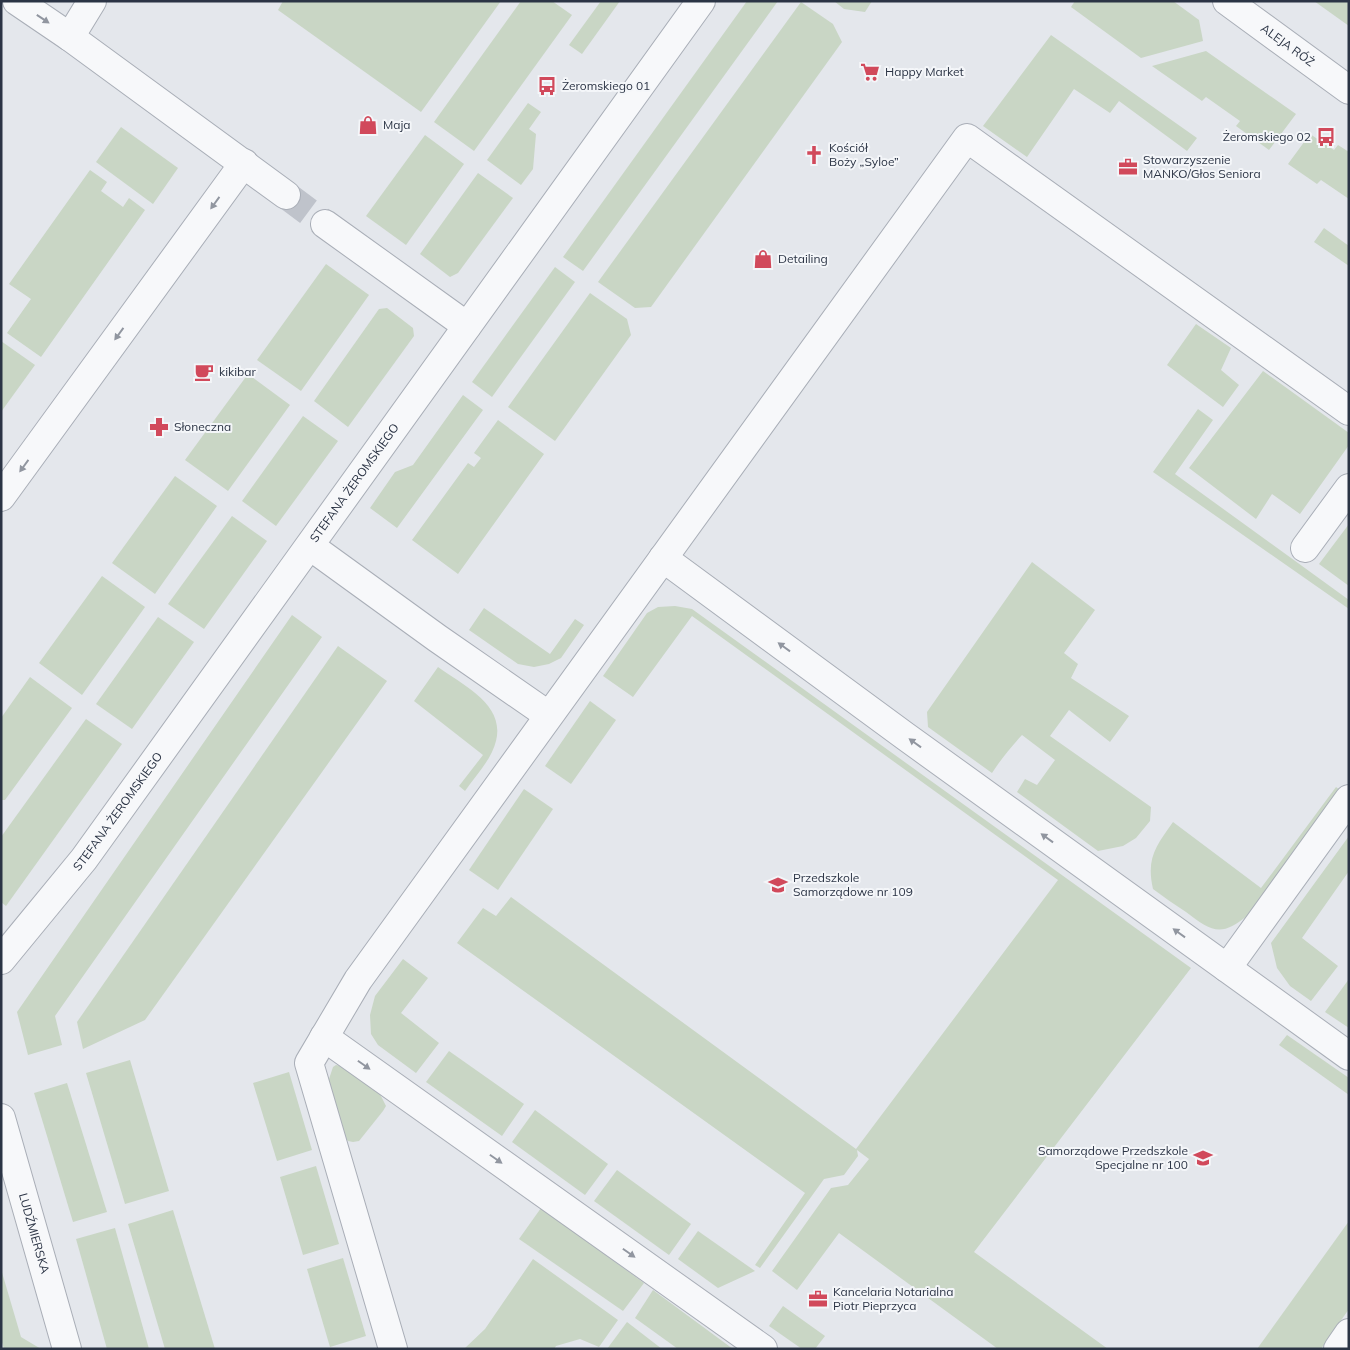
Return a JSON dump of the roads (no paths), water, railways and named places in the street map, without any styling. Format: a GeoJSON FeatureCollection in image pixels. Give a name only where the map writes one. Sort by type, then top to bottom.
{"type":"FeatureCollection","features":[{"type":"Feature","properties":{"kind":"street"},"geometry":{"type":"LineString","coordinates":[[17,1],[70,37],[286,195]]}},
{"type":"Feature","properties":{"kind":"street"},"geometry":{"type":"LineString","coordinates":[[70,37],[92,1]]}},
{"type":"Feature","properties":{"kind":"street","name":"STEFANA ŻEROMSKIEGO"},"geometry":{"type":"LineString","coordinates":[[1,960],[84,858],[701,1]]}},
{"type":"Feature","properties":{"kind":"street","name":"ALEJA RÓŻ"},"geometry":{"type":"LineString","coordinates":[[1226,1],[1349,90]]}},
{"type":"Feature","properties":{"kind":"street"},"geometry":{"type":"LineString","coordinates":[[393,1349],[309,1063],[358,980],[967,138],[1349,411]]}},
{"type":"Feature","properties":{"kind":"street"},"geometry":{"type":"LineString","coordinates":[[1,497],[244,164]]}},
{"type":"Feature","properties":{"kind":"street"},"geometry":{"type":"LineString","coordinates":[[325,224],[467,326]]}},
{"type":"Feature","properties":{"kind":"street"},"geometry":{"type":"LineString","coordinates":[[1305,548],[1349,488]]}},
{"type":"Feature","properties":{"kind":"street"},"geometry":{"type":"LineString","coordinates":[[310,546],[548,715]]}},
{"type":"Feature","properties":{"kind":"street"},"geometry":{"type":"LineString","coordinates":[[664,558],[913,742],[1349,1056]]}},
{"type":"Feature","properties":{"kind":"street"},"geometry":{"type":"LineString","coordinates":[[1223,965],[1349,799]]}},
{"type":"Feature","properties":{"kind":"street"},"geometry":{"type":"LineString","coordinates":[[324,1037],[763,1349]]}},
{"type":"Feature","properties":{"kind":"street","name":"LUDŹMIERSKA"},"geometry":{"type":"LineString","coordinates":[[1,1118],[68,1349]]}},
{"type":"Feature","properties":{"kind":"street"},"geometry":{"type":"LineString","coordinates":[[1338,1349],[1349,1333]]}},
{"type":"Feature","properties":{"kind":"tunnel"},"geometry":{"type":"LineString","coordinates":[[286,195],[325,224]]}},
{"type":"Feature","properties":{"kind":"place","name":"Happy Market"},"geometry":{"type":"Point","coordinates":[870,72]}},
{"type":"Feature","properties":{"kind":"place","name":"Żeromskiego 01"},"geometry":{"type":"Point","coordinates":[547,86]}},
{"type":"Feature","properties":{"kind":"place","name":"Maja"},"geometry":{"type":"Point","coordinates":[368,125]}},
{"type":"Feature","properties":{"kind":"place","name":"Żeromskiego 02"},"geometry":{"type":"Point","coordinates":[1326,137]}},
{"type":"Feature","properties":{"kind":"place","name":"Kościół Boży „Syloe”"},"geometry":{"type":"Point","coordinates":[814,155]}},
{"type":"Feature","properties":{"kind":"place","name":"Stowarzyszenie MANKO/Głos Seniora"},"geometry":{"type":"Point","coordinates":[1128,167]}},
{"type":"Feature","properties":{"kind":"place","name":"Detailing"},"geometry":{"type":"Point","coordinates":[763,259]}},
{"type":"Feature","properties":{"kind":"place","name":"kikibar"},"geometry":{"type":"Point","coordinates":[204,372]}},
{"type":"Feature","properties":{"kind":"place","name":"Słoneczna"},"geometry":{"type":"Point","coordinates":[159,427]}},
{"type":"Feature","properties":{"kind":"place","name":"Przedszkole Samorządowe nr 109"},"geometry":{"type":"Point","coordinates":[778,885]}},
{"type":"Feature","properties":{"kind":"place","name":"Samorządowe Przedszkole Specjalne nr 100"},"geometry":{"type":"Point","coordinates":[1203,1158]}},
{"type":"Feature","properties":{"kind":"place","name":"Kancelaria Notarialna Piotr Pieprzyca"},"geometry":{"type":"Point","coordinates":[818,1299]}}]}
